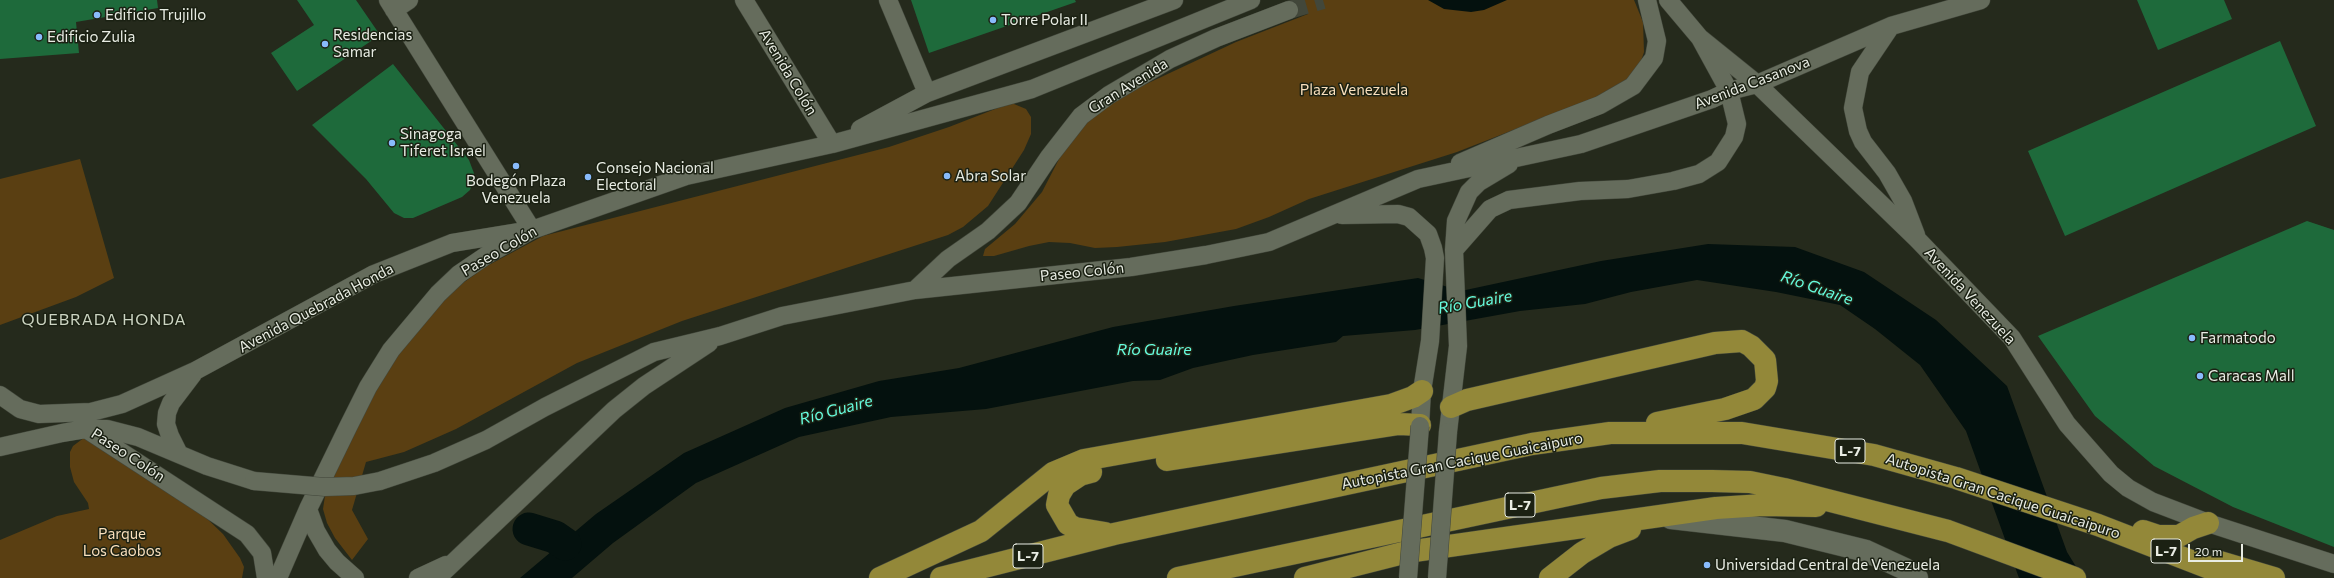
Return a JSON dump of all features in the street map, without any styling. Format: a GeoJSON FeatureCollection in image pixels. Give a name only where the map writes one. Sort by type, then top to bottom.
{"type":"FeatureCollection","features":[{"type":"Feature","properties":{"kind":"highway"},"geometry":{"type":"LineString","coordinates":[[1451,408],[1467,400],[1715,343],[1742,341],[1752,346],[1765,360],[1768,368],[1767,381],[1765,388],[1754,400],[1705,413],[1610,433]]}},
{"type":"Feature","properties":{"kind":"highway"},"geometry":{"type":"LineString","coordinates":[[880,578],[981,531],[1053,474],[1084,460],[1392,405],[1413,397],[1422,391]]}},
{"type":"Feature","properties":{"kind":"highway"},"geometry":{"type":"LineString","coordinates":[[1114,534],[1075,528],[1068,524],[1057,505],[1059,495],[1065,485],[1080,475],[1094,472],[1399,424],[1420,425]]}},
{"type":"Feature","properties":{"kind":"highway","name":"Autopista Gran Cacique Guaicaipuro"},"geometry":{"type":"LineString","coordinates":[[941,578],[1114,534],[1532,444],[1610,433],[1742,433],[1874,455],[1956,478],[2096,524],[2235,578]]}},
{"type":"Feature","properties":{"kind":"highway","name":"L-7"},"geometry":{"type":"LineString","coordinates":[[1178,578],[1601,488],[1660,482],[1750,482],[1948,530],[2075,578]]}},
{"type":"Feature","properties":{"kind":"highway"},"geometry":{"type":"LineString","coordinates":[[1306,578],[1407,552],[1662,517],[1716,508],[1763,505],[1863,510]]}},
{"type":"Feature","properties":{"kind":"highway"},"geometry":{"type":"LineString","coordinates":[[1550,578],[1582,553],[1609,537],[1662,517]]}},
{"type":"Feature","properties":{"kind":"highway"},"geometry":{"type":"LineString","coordinates":[[2096,524],[2136,529],[2169,537],[2179,536],[2193,528],[2208,523]]}},
{"type":"Feature","properties":{"kind":"highway"},"geometry":{"type":"LineString","coordinates":[[2096,524],[2274,578]]}},
{"type":"Feature","properties":{"kind":"highway"},"geometry":{"type":"LineString","coordinates":[[1369,578],[1385,570],[1407,552]]}},
{"type":"Feature","properties":{"kind":"main road"},"geometry":{"type":"LineString","coordinates":[[1662,517],[1785,531],[1866,550],[1904,569],[1916,578]]}},
{"type":"Feature","properties":{"kind":"street","name":"Avenida Colón"},"geometry":{"type":"LineString","coordinates":[[744,0],[832,144]]}},
{"type":"Feature","properties":{"kind":"street"},"geometry":{"type":"LineString","coordinates":[[888,0],[927,93]]}},
{"type":"Feature","properties":{"kind":"street"},"geometry":{"type":"LineString","coordinates":[[832,144],[927,93],[1174,0]]}},
{"type":"Feature","properties":{"kind":"street","name":"Gran Avenida"},"geometry":{"type":"LineString","coordinates":[[832,144],[1032,89],[1251,0]]}},
{"type":"Feature","properties":{"kind":"street"},"geometry":{"type":"LineString","coordinates":[[1435,174],[1505,142],[1600,105],[1632,86],[1654,58],[1657,41],[1647,0]]}},
{"type":"Feature","properties":{"kind":"street"},"geometry":{"type":"LineString","coordinates":[[1454,250],[1490,209],[1509,200],[1580,191],[1628,189],[1673,182],[1699,174],[1718,162],[1734,137],[1737,124],[1729,91],[1700,38],[1668,0]]}},
{"type":"Feature","properties":{"kind":"street","name":"Avenida Casanova"},"geometry":{"type":"LineString","coordinates":[[1435,174],[1520,158],[1581,144],[1712,99],[1729,91],[1757,84],[1891,26],[1981,0]]}},
{"type":"Feature","properties":{"kind":"street"},"geometry":{"type":"LineString","coordinates":[[397,3],[532,230]]}},
{"type":"Feature","properties":{"kind":"street","name":"Gran Avenida"},"geometry":{"type":"LineString","coordinates":[[915,290],[948,259],[988,231],[1018,203],[1049,157],[1081,116],[1109,95],[1170,59],[1216,38],[1289,10]]}},
{"type":"Feature","properties":{"kind":"street"},"geometry":{"type":"LineString","coordinates":[[1891,26],[1860,72],[1853,108],[1858,131],[1903,200],[1918,239]]}},
{"type":"Feature","properties":{"kind":"street","name":"Avenida Venezuela"},"geometry":{"type":"LineString","coordinates":[[1700,38],[1757,84],[1918,239],[2012,338],[2067,424],[2111,474],[2128,488],[2153,502],[2208,523],[2334,564]]}},
{"type":"Feature","properties":{"kind":"street","name":"Paseo Colón"},"geometry":{"type":"LineString","coordinates":[[278,578],[308,509],[368,387],[391,350],[422,310],[459,274],[532,230],[686,176],[832,144]]}},
{"type":"Feature","properties":{"kind":"street","name":"Avenida Casanova"},"geometry":{"type":"LineString","coordinates":[[1437,578],[1448,432],[1458,346],[1454,250],[1456,221],[1469,192],[1479,182],[1520,158]]}},
{"type":"Feature","properties":{"kind":"street","name":"Paseo Colón"},"geometry":{"type":"LineString","coordinates":[[86,429],[123,431],[207,466],[254,481],[326,487],[354,486],[434,464],[486,440],[545,407],[654,352],[720,336],[782,316],[915,290],[1131,267],[1206,255],[1269,242],[1326,216],[1435,174]]}},
{"type":"Feature","properties":{"kind":"street"},"geometry":{"type":"LineString","coordinates":[[1326,216],[1398,214],[1409,217],[1428,234],[1435,258],[1430,341],[1422,391],[1408,578]]}},
{"type":"Feature","properties":{"kind":"street","name":"Avenida Quebrada Honda"},"geometry":{"type":"LineString","coordinates":[[0,395],[20,409],[39,414],[91,412],[122,404],[195,371],[374,274],[452,243],[532,230]]}},
{"type":"Feature","properties":{"kind":"street","name":"Paseo Colón"},"geometry":{"type":"LineString","coordinates":[[437,578],[614,410],[644,386],[720,336]]}},
{"type":"Feature","properties":{"kind":"street","name":"Avenida Quebrada Honda"},"geometry":{"type":"LineString","coordinates":[[179,454],[168,430],[167,413],[171,403],[195,371]]}},
{"type":"Feature","properties":{"kind":"street"},"geometry":{"type":"LineString","coordinates":[[0,448],[86,429]]}},
{"type":"Feature","properties":{"kind":"street","name":"Paseo Colón"},"geometry":{"type":"LineString","coordinates":[[86,429],[247,534],[262,553],[266,578]]}},
{"type":"Feature","properties":{"kind":"street"},"geometry":{"type":"LineString","coordinates":[[308,509],[316,531],[328,550],[337,562],[355,578]]}},
{"type":"Feature","properties":{"kind":"street"},"geometry":{"type":"LineString","coordinates":[[418,578],[455,561]]}},
{"type":"Feature","properties":{"kind":"green space","name":"Plaza Venezuela"},"geometry":{"type":"Polygon","coordinates":[[[1304,0],[1634,0],[1643,22],[1644,52],[1640,64],[1627,80],[1608,93],[1457,152],[1309,199],[1269,217],[1236,229],[1165,242],[1117,247],[1095,248],[1070,243],[1049,242],[994,256],[983,256],[985,249],[1015,224],[1042,192],[1074,130],[1112,100],[1236,42],[1308,14],[1304,0]]]}},
{"type":"Feature","properties":{"kind":"green space"},"geometry":{"type":"Polygon","coordinates":[[[1008,104],[1014,104],[1026,109],[1031,117],[1031,134],[1024,150],[988,206],[963,227],[948,235],[682,321],[577,363],[456,429],[404,452],[366,462],[352,510],[368,539],[352,560],[335,538],[327,523],[323,509],[326,489],[385,371],[450,292],[487,266],[543,236],[889,147],[949,127],[1008,104]]]}},
{"type":"Feature","properties":{"kind":"green space"},"geometry":{"type":"Polygon","coordinates":[[[80,159],[114,278],[76,297],[0,325],[0,179],[80,159]]]}},
{"type":"Feature","properties":{"kind":"green space","name":"Parque Los Caobos"},"geometry":{"type":"Polygon","coordinates":[[[85,437],[198,510],[223,534],[240,558],[244,567],[242,578],[0,578],[0,540],[57,516],[89,509],[88,503],[74,482],[70,467],[70,452],[73,446],[85,437]]]}},
{"type":"Feature","properties":{"kind":"water"},"geometry":{"type":"Polygon","coordinates":[[[1428,0],[1507,0],[1484,10],[1471,12],[1444,9],[1428,0]]]}},
{"type":"Feature","properties":{"kind":"water","name":"Río Guaire"},"geometry":{"type":"Polygon","coordinates":[[[1708,244],[1795,247],[1864,272],[1936,320],[2007,386],[2067,552],[2083,578],[2019,578],[1966,431],[1920,365],[1875,329],[1840,305],[1776,292],[1697,280],[1631,292],[1585,304],[1520,311],[1415,330],[1343,336],[1336,342],[1253,355],[1193,368],[1160,380],[1133,381],[986,409],[891,417],[799,437],[696,483],[613,543],[572,578],[520,578],[596,514],[684,453],[785,408],[879,381],[959,368],[1113,327],[1234,306],[1418,278],[1461,291],[1601,261],[1708,244]]]}},
{"type":"Feature","properties":{"kind":"building","name":"Edificio Zulia"},"geometry":{"type":"Polygon","coordinates":[[[0,0],[157,0],[158,8],[76,22],[79,53],[0,59],[0,0]]]}},
{"type":"Feature","properties":{"kind":"building","name":"Residencias Samar"},"geometry":{"type":"Polygon","coordinates":[[[297,0],[356,0],[380,35],[297,91],[271,53],[314,25],[297,0]]]}},
{"type":"Feature","properties":{"kind":"building"},"geometry":{"type":"Polygon","coordinates":[[[911,0],[1075,0],[1076,2],[929,53],[911,0]]]}},
{"type":"Feature","properties":{"kind":"building"},"geometry":{"type":"Polygon","coordinates":[[[2137,0],[2224,0],[2232,19],[2158,50],[2137,0]]]}},
{"type":"Feature","properties":{"kind":"building"},"geometry":{"type":"Polygon","coordinates":[[[2280,41],[2316,126],[2065,236],[2028,151],[2280,41]]]}},
{"type":"Feature","properties":{"kind":"building","name":"Sinagoga Tiferet Israel"},"geometry":{"type":"Polygon","coordinates":[[[393,64],[469,160],[475,176],[470,190],[462,197],[413,218],[404,218],[394,213],[366,179],[312,125],[393,64]]]}},
{"type":"Feature","properties":{"kind":"building","name":"Caracas Mall"},"geometry":{"type":"Polygon","coordinates":[[[2307,221],[2334,230],[2334,547],[2233,507],[2154,466],[2095,416],[2038,336],[2307,221]]]}},
{"type":"Feature","properties":{"kind":"waterway"},"geometry":{"type":"LineString","coordinates":[[529,529],[555,537],[565,544]]}},
{"type":"Feature","properties":{"kind":"tunnel"},"geometry":{"type":"LineString","coordinates":[[1289,10],[1323,0]]}},
{"type":"Feature","properties":{"kind":"place","name":"Edificio Trujillo"},"geometry":{"type":"Point","coordinates":[97,15]}},
{"type":"Feature","properties":{"kind":"place","name":"Torre Polar II"},"geometry":{"type":"Point","coordinates":[993,20]}},
{"type":"Feature","properties":{"kind":"place","name":"Edificio Zulia"},"geometry":{"type":"Point","coordinates":[39,37]}},
{"type":"Feature","properties":{"kind":"place","name":"Residencias Samar"},"geometry":{"type":"Point","coordinates":[325,44]}},
{"type":"Feature","properties":{"kind":"place","name":"Sinagoga Tiferet Israel"},"geometry":{"type":"Point","coordinates":[392,143]}},
{"type":"Feature","properties":{"kind":"place","name":"Bodegón Plaza Venezuela"},"geometry":{"type":"Point","coordinates":[516,166]}},
{"type":"Feature","properties":{"kind":"place","name":"Abra Solar"},"geometry":{"type":"Point","coordinates":[947,176]}},
{"type":"Feature","properties":{"kind":"place","name":"Consejo Nacional Electoral"},"geometry":{"type":"Point","coordinates":[588,177]}},
{"type":"Feature","properties":{"kind":"place","name":"Farmatodo"},"geometry":{"type":"Point","coordinates":[2192,338]}},
{"type":"Feature","properties":{"kind":"place","name":"Caracas Mall"},"geometry":{"type":"Point","coordinates":[2200,376]}},
{"type":"Feature","properties":{"kind":"place","name":"Universidad Central de Venezuela"},"geometry":{"type":"Point","coordinates":[1707,565]}},
{"type":"Feature","properties":{"kind":"district","name":"QUEBRADA HONDA"},"geometry":{"type":"Point","coordinates":[104,320]}}]}
